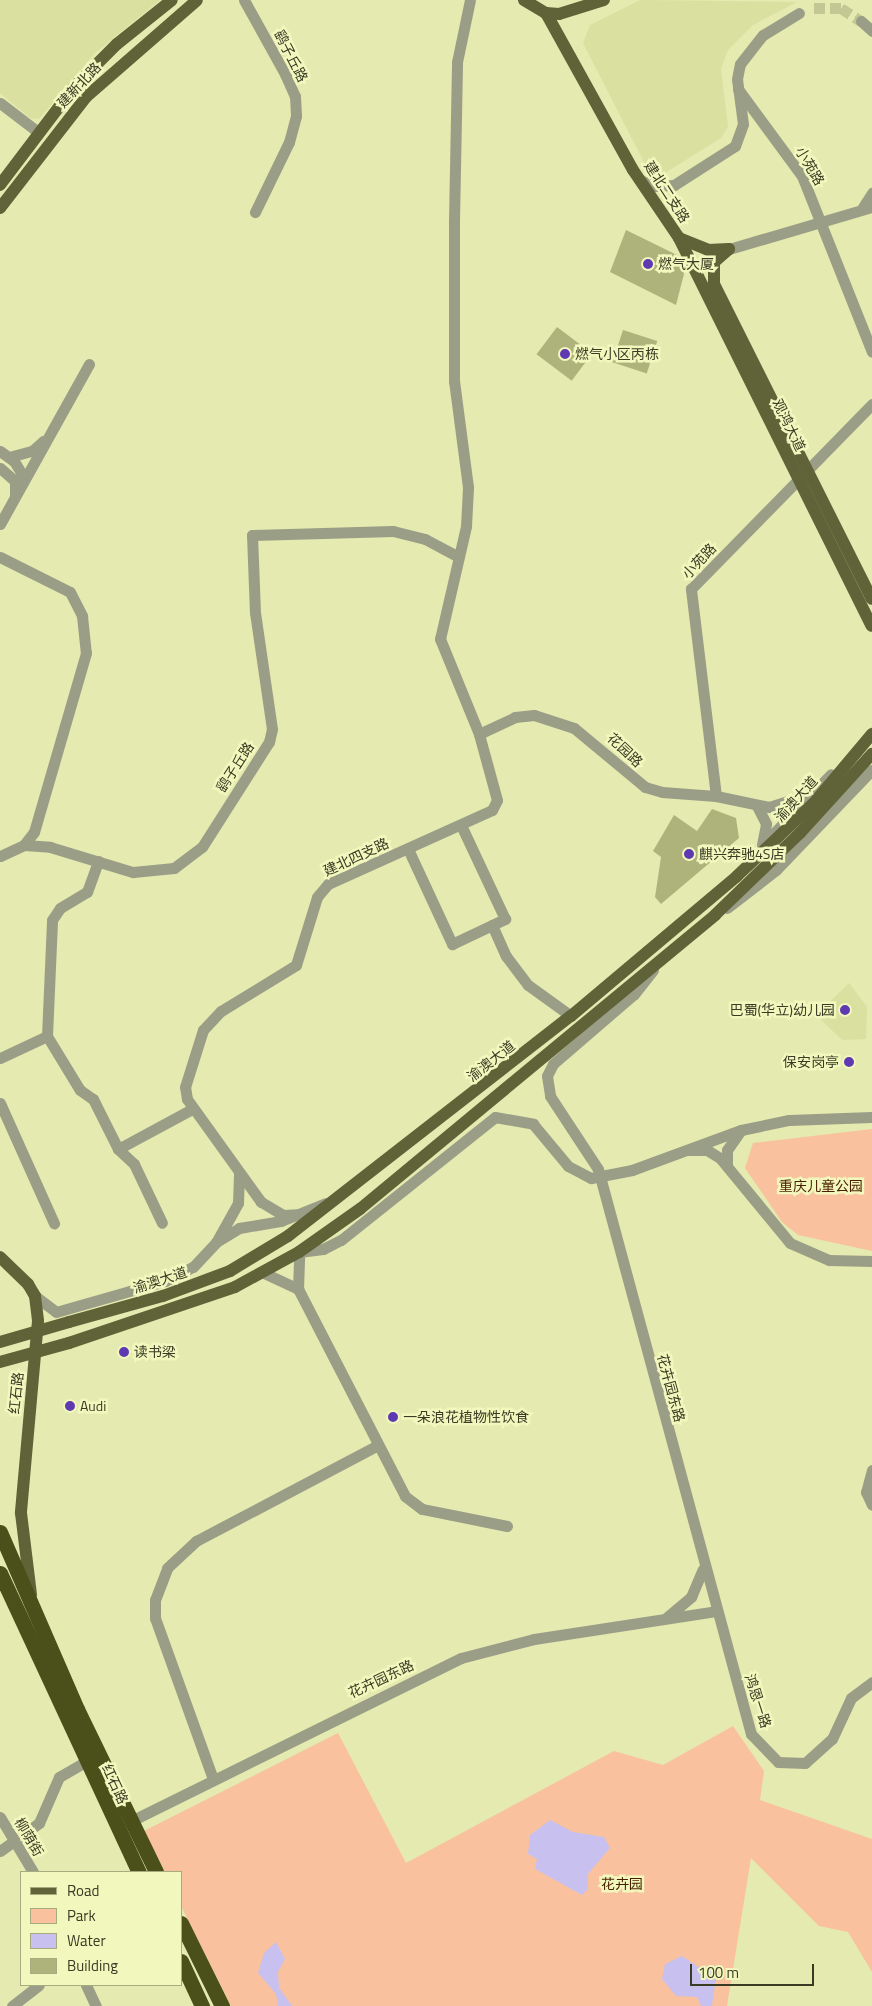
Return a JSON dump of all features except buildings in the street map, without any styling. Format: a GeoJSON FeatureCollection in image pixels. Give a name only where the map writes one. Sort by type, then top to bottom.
{"type":"FeatureCollection","features":[{"type":"Feature","properties":{"kind":"highway","name":"红石路"},"geometry":{"type":"LineString","coordinates":[[0,1532],[156,1871]]}},
{"type":"Feature","properties":{"kind":"highway","name":"红石路"},"geometry":{"type":"LineString","coordinates":[[0,1573],[139,1871]]}},
{"type":"Feature","properties":{"kind":"highway"},"geometry":{"type":"LineString","coordinates":[[182,1925],[222,2006]]}},
{"type":"Feature","properties":{"kind":"highway"},"geometry":{"type":"LineString","coordinates":[[182,1963],[202,2006]]}},
{"type":"Feature","properties":{"kind":"main road","name":"建新北路"},"geometry":{"type":"LineString","coordinates":[[0,185],[38,132],[94,65],[172,0]]}},
{"type":"Feature","properties":{"kind":"main road","name":"建新北路"},"geometry":{"type":"LineString","coordinates":[[0,208],[86,97],[197,0]]}},
{"type":"Feature","properties":{"kind":"main road"},"geometry":{"type":"LineString","coordinates":[[524,0],[546,13],[574,12],[604,0]]}},
{"type":"Feature","properties":{"kind":"main road","name":"建北二支路"},"geometry":{"type":"LineString","coordinates":[[546,13],[640,180],[679,238],[708,250],[729,249]]}},
{"type":"Feature","properties":{"kind":"main road","name":"观鸿大道"},"geometry":{"type":"LineString","coordinates":[[679,238],[803,475],[872,598]]}},
{"type":"Feature","properties":{"kind":"main road","name":"观鸿大道"},"geometry":{"type":"LineString","coordinates":[[729,249],[714,262],[714,284],[872,626]]}},
{"type":"Feature","properties":{"kind":"main road","name":"渝澳大道"},"geometry":{"type":"LineString","coordinates":[[0,1362],[167,1313],[264,1273],[299,1252],[360,1209],[714,915],[816,803],[872,730]]}},
{"type":"Feature","properties":{"kind":"main road","name":"渝澳大道"},"geometry":{"type":"LineString","coordinates":[[0,1342],[163,1296],[230,1271],[265,1252],[348,1192],[571,1016],[706,903],[872,754]]}},
{"type":"Feature","properties":{"kind":"main road"},"geometry":{"type":"LineString","coordinates":[[0,1257],[19,1273],[35,1296]]}},
{"type":"Feature","properties":{"kind":"main road","name":"红石路"},"geometry":{"type":"LineString","coordinates":[[33,1606],[21,1513],[35,1369],[35,1296]]}},
{"type":"Feature","properties":{"kind":"street","name":"鹞子丘路"},"geometry":{"type":"LineString","coordinates":[[244,0],[295,96],[296,116],[290,142],[255,212]]}},
{"type":"Feature","properties":{"kind":"street","name":"建北四支路"},"geometry":{"type":"LineString","coordinates":[[303,1214],[275,1213],[239,1174],[192,1109],[185,1087],[204,1030],[212,1019],[296,965],[317,897],[328,884],[408,850],[492,810],[497,800],[478,734],[440,639],[459,557],[468,487],[454,380],[454,221],[457,62],[470,0]]}},
{"type":"Feature","properties":{"kind":"street"},"geometry":{"type":"LineString","coordinates":[[640,180],[654,186],[674,185],[730,151],[742,130],[737,72],[749,50],[770,30],[799,13]]}},
{"type":"Feature","properties":{"kind":"street"},"geometry":{"type":"LineString","coordinates":[[861,21],[872,31]]}},
{"type":"Feature","properties":{"kind":"street","name":"小苑路"},"geometry":{"type":"LineString","coordinates":[[738,89],[802,176],[872,352]]}},
{"type":"Feature","properties":{"kind":"street"},"geometry":{"type":"LineString","coordinates":[[0,103],[38,132]]}},
{"type":"Feature","properties":{"kind":"street"},"geometry":{"type":"LineString","coordinates":[[867,207],[872,193]]}},
{"type":"Feature","properties":{"kind":"street","name":"建北二支路"},"geometry":{"type":"LineString","coordinates":[[729,249],[867,207]]}},
{"type":"Feature","properties":{"kind":"street"},"geometry":{"type":"LineString","coordinates":[[0,524],[89,364]]}},
{"type":"Feature","properties":{"kind":"street","name":"小苑路"},"geometry":{"type":"LineString","coordinates":[[716,796],[691,589],[872,404]]}},
{"type":"Feature","properties":{"kind":"street"},"geometry":{"type":"LineString","coordinates":[[5,454],[32,451],[50,434]]}},
{"type":"Feature","properties":{"kind":"street"},"geometry":{"type":"LineString","coordinates":[[5,454],[25,479]]}},
{"type":"Feature","properties":{"kind":"street"},"geometry":{"type":"LineString","coordinates":[[0,468],[15,481],[15,496]]}},
{"type":"Feature","properties":{"kind":"street","name":"鹞子丘路"},"geometry":{"type":"LineString","coordinates":[[24,844],[50,847],[134,872],[174,868],[189,859],[269,742],[272,729],[255,613],[252,535],[393,531],[425,539],[459,557]]}},
{"type":"Feature","properties":{"kind":"street"},"geometry":{"type":"LineString","coordinates":[[0,557],[70,592],[85,634],[86,653],[37,821],[24,844],[0,856]]}},
{"type":"Feature","properties":{"kind":"street","name":"花园路"},"geometry":{"type":"LineString","coordinates":[[478,734],[515,717],[554,719],[594,742],[645,787],[716,796],[758,806],[816,803]]}},
{"type":"Feature","properties":{"kind":"street"},"geometry":{"type":"LineString","coordinates":[[714,915],[776,870],[872,770]]}},
{"type":"Feature","properties":{"kind":"street"},"geometry":{"type":"LineString","coordinates":[[706,903],[762,845],[816,803]]}},
{"type":"Feature","properties":{"kind":"street"},"geometry":{"type":"LineString","coordinates":[[758,806],[766,824],[762,845]]}},
{"type":"Feature","properties":{"kind":"street"},"geometry":{"type":"LineString","coordinates":[[37,821],[50,847]]}},
{"type":"Feature","properties":{"kind":"street"},"geometry":{"type":"LineString","coordinates":[[408,850],[452,944],[505,919],[461,825]]}},
{"type":"Feature","properties":{"kind":"street"},"geometry":{"type":"LineString","coordinates":[[98,861],[87,892],[60,908],[52,920],[47,1036],[80,1090],[93,1099],[118,1149],[134,1164],[162,1223]]}},
{"type":"Feature","properties":{"kind":"street"},"geometry":{"type":"LineString","coordinates":[[492,925],[506,956],[528,985],[571,1016]]}},
{"type":"Feature","properties":{"kind":"street","name":"花卉园东路"},"geometry":{"type":"LineString","coordinates":[[662,1620],[691,1597],[703,1567],[599,1177],[589,1152],[556,1110],[548,1076],[553,1064],[634,994],[663,958]]}},
{"type":"Feature","properties":{"kind":"street"},"geometry":{"type":"LineString","coordinates":[[0,1058],[47,1036]]}},
{"type":"Feature","properties":{"kind":"street"},"geometry":{"type":"LineString","coordinates":[[0,1103],[54,1223]]}},
{"type":"Feature","properties":{"kind":"street"},"geometry":{"type":"LineString","coordinates":[[118,1149],[192,1109]]}},
{"type":"Feature","properties":{"kind":"street"},"geometry":{"type":"LineString","coordinates":[[507,1526],[422,1509],[405,1496],[376,1446],[298,1289],[299,1252],[323,1249],[342,1240],[494,1116],[533,1124],[568,1166],[583,1176],[599,1177],[740,1130],[788,1120],[872,1117]]}},
{"type":"Feature","properties":{"kind":"street"},"geometry":{"type":"LineString","coordinates":[[727,1166],[727,1150],[740,1130]]}},
{"type":"Feature","properties":{"kind":"street"},"geometry":{"type":"LineString","coordinates":[[684,1150],[706,1150],[727,1166],[768,1221],[790,1243],[830,1260],[872,1261]]}},
{"type":"Feature","properties":{"kind":"street"},"geometry":{"type":"LineString","coordinates":[[35,1296],[56,1312],[73,1309],[165,1281],[193,1267],[216,1242],[238,1202],[239,1174]]}},
{"type":"Feature","properties":{"kind":"street"},"geometry":{"type":"LineString","coordinates":[[216,1242],[239,1228],[303,1214],[348,1192]]}},
{"type":"Feature","properties":{"kind":"street"},"geometry":{"type":"LineString","coordinates":[[264,1273],[298,1289]]}},
{"type":"Feature","properties":{"kind":"street"},"geometry":{"type":"LineString","coordinates":[[213,1780],[155,1618],[155,1600],[167,1568],[196,1541],[376,1446]]}},
{"type":"Feature","properties":{"kind":"street"},"geometry":{"type":"LineString","coordinates":[[872,1470],[866,1492],[872,1505]]}},
{"type":"Feature","properties":{"kind":"street","name":"鸿恩一路"},"geometry":{"type":"LineString","coordinates":[[703,1567],[745,1720],[759,1747],[778,1762],[796,1766],[816,1756],[836,1733],[851,1698],[872,1682]]}},
{"type":"Feature","properties":{"kind":"street","name":"花卉园东路"},"geometry":{"type":"LineString","coordinates":[[131,1821],[461,1658],[534,1639],[716,1611]]}},
{"type":"Feature","properties":{"kind":"street"},"geometry":{"type":"LineString","coordinates":[[0,1851],[18,1841],[39,1823],[59,1777],[87,1761]]}},
{"type":"Feature","properties":{"kind":"street","name":"柳荫街"},"geometry":{"type":"LineString","coordinates":[[0,1817],[18,1841],[33,1871]]}},
{"type":"Feature","properties":{"kind":"street"},"geometry":{"type":"LineString","coordinates":[[16,2005],[38,1986]]}},
{"type":"Feature","properties":{"kind":"street"},"geometry":{"type":"LineString","coordinates":[[86,1986],[96,2006]]}},
{"type":"Feature","properties":{"kind":"shaded area"},"geometry":{"type":"Polygon","coordinates":[[[0,0],[160,0],[95,53],[39,119],[30,118],[0,93],[0,0]]]}},
{"type":"Feature","properties":{"kind":"shaded area"},"geometry":{"type":"Polygon","coordinates":[[[640,0],[797,2],[753,25],[728,50],[721,69],[728,127],[721,138],[665,173],[647,168],[583,43],[590,25],[640,0]]]}},
{"type":"Feature","properties":{"kind":"shaded area","name":"巴蜀(华立)幼儿园"},"geometry":{"type":"Polygon","coordinates":[[[849,983],[867,1007],[866,1039],[842,1040],[816,1015],[849,983]]]}},
{"type":"Feature","properties":{"kind":"green space","name":"重庆儿童公园"},"geometry":{"type":"Polygon","coordinates":[[[872,1129],[872,1251],[798,1235],[782,1222],[745,1168],[753,1143],[872,1129]]]}},
{"type":"Feature","properties":{"kind":"green space","name":"花卉园"},"geometry":{"type":"Polygon","coordinates":[[[733,1726],[764,1771],[760,1800],[872,1839],[872,1972],[848,1932],[819,1926],[751,1858],[727,2006],[231,2006],[182,1908],[182,1871],[164,1871],[144,1831],[338,1733],[406,1863],[614,1751],[663,1765],[733,1726]]]}},
{"type":"Feature","properties":{"kind":"water"},"geometry":{"type":"Polygon","coordinates":[[[550,1820],[573,1832],[604,1837],[610,1848],[588,1874],[588,1889],[582,1895],[535,1869],[537,1859],[528,1854],[530,1835],[550,1820]]]}},
{"type":"Feature","properties":{"kind":"water"},"geometry":{"type":"Polygon","coordinates":[[[276,1942],[285,1959],[278,1972],[279,1988],[292,2006],[278,2006],[276,1994],[258,1973],[264,1953],[276,1942]]]}},
{"type":"Feature","properties":{"kind":"water"},"geometry":{"type":"Polygon","coordinates":[[[682,1956],[700,1968],[704,1977],[710,1968],[717,1971],[712,2006],[701,2006],[697,1997],[676,1996],[662,1979],[665,1964],[682,1956]]]}},
{"type":"Feature","properties":{"kind":"tunnel"},"geometry":{"type":"LineString","coordinates":[[814,8],[841,8],[861,21]]}},
{"type":"Feature","properties":{"kind":"place","name":"燃气大厦"},"geometry":{"type":"Point","coordinates":[648,264]}},
{"type":"Feature","properties":{"kind":"place","name":"燃气小区丙栋"},"geometry":{"type":"Point","coordinates":[565,354]}},
{"type":"Feature","properties":{"kind":"place","name":"麒兴奔驰4S店"},"geometry":{"type":"Point","coordinates":[689,854]}},
{"type":"Feature","properties":{"kind":"place","name":"巴蜀(华立)幼儿园"},"geometry":{"type":"Point","coordinates":[845,1010]}},
{"type":"Feature","properties":{"kind":"place","name":"保安岗亭"},"geometry":{"type":"Point","coordinates":[849,1062]}},
{"type":"Feature","properties":{"kind":"place","name":"读书梁"},"geometry":{"type":"Point","coordinates":[124,1352]}},
{"type":"Feature","properties":{"kind":"place","name":"Audi"},"geometry":{"type":"Point","coordinates":[70,1406]}},
{"type":"Feature","properties":{"kind":"place","name":"一朵浪花植物性饮食"},"geometry":{"type":"Point","coordinates":[393,1417]}}]}
